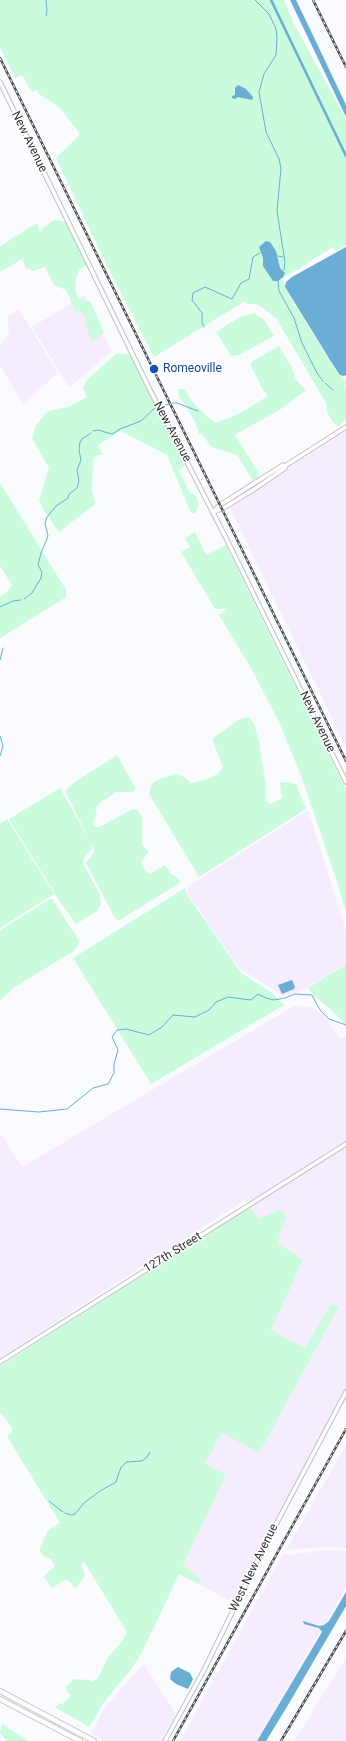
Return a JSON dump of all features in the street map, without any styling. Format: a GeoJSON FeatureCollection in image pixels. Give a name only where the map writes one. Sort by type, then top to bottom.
{"type":"FeatureCollection","features":[{"type":"Feature","properties":{"kind":"highway"},"geometry":{"type":"LineString","coordinates":[[0,1691],[94,1741]]}},
{"type":"Feature","properties":{"kind":"highway"},"geometry":{"type":"LineString","coordinates":[[0,1699],[80,1741]]}},
{"type":"Feature","properties":{"kind":"main road","name":"New Avenue"},"geometry":{"type":"LineString","coordinates":[[0,82],[149,388],[213,512],[346,782]]}},
{"type":"Feature","properties":{"kind":"main road"},"geometry":{"type":"LineString","coordinates":[[213,512],[222,504],[283,465],[285,466],[346,427]]}},
{"type":"Feature","properties":{"kind":"main road","name":"127th Street"},"geometry":{"type":"LineString","coordinates":[[0,1362],[346,1144]]}},
{"type":"Feature","properties":{"kind":"main road","name":"West New Avenue"},"geometry":{"type":"LineString","coordinates":[[165,1741],[204,1670],[264,1547],[345,1393]]}},
{"type":"Feature","properties":{"kind":"shaded area"},"geometry":{"type":"Polygon","coordinates":[[[84,295],[111,351],[69,388],[32,327],[84,295]]]}},
{"type":"Feature","properties":{"kind":"shaded area"},"geometry":{"type":"Polygon","coordinates":[[[19,309],[58,373],[23,404],[0,365],[0,346],[9,332],[7,317],[19,309]]]}},
{"type":"Feature","properties":{"kind":"shaded area"},"geometry":{"type":"Polygon","coordinates":[[[346,431],[346,747],[229,506],[346,431]]]}},
{"type":"Feature","properties":{"kind":"shaded area"},"geometry":{"type":"Polygon","coordinates":[[[308,810],[346,931],[346,963],[302,991],[283,996],[239,968],[187,892],[187,887],[308,810]]]}},
{"type":"Feature","properties":{"kind":"shaded area"},"geometry":{"type":"Polygon","coordinates":[[[296,1005],[313,1008],[327,1019],[340,1039],[346,1036],[346,1388],[273,1524],[235,1604],[179,1573],[226,1475],[205,1463],[222,1432],[258,1452],[339,1306],[331,1304],[305,1348],[271,1330],[303,1260],[278,1243],[245,1200],[0,1358],[0,1136],[2,1135],[22,1167],[296,1005]]]}},
{"type":"Feature","properties":{"kind":"shaded area"},"geometry":{"type":"Polygon","coordinates":[[[346,1445],[346,1548],[328,1547],[286,1550],[346,1445]]]}},
{"type":"Feature","properties":{"kind":"shaded area"},"geometry":{"type":"Polygon","coordinates":[[[329,1550],[346,1551],[346,1588],[256,1741],[180,1741],[283,1554],[287,1555],[329,1550]]]}},
{"type":"Feature","properties":{"kind":"shaded area"},"geometry":{"type":"Polygon","coordinates":[[[346,1658],[346,1741],[294,1741],[346,1658]]]}},
{"type":"Feature","properties":{"kind":"shaded area"},"geometry":{"type":"Polygon","coordinates":[[[144,1664],[176,1714],[161,1741],[103,1741],[91,1734],[104,1708],[144,1664]]]}},
{"type":"Feature","properties":{"kind":"green space"},"geometry":{"type":"Polygon","coordinates":[[[0,0],[284,0],[293,22],[346,119],[346,245],[336,251],[333,247],[282,279],[286,290],[324,352],[344,381],[346,380],[346,386],[344,384],[346,390],[346,420],[338,426],[332,421],[328,414],[326,403],[276,318],[257,304],[247,304],[245,301],[154,357],[109,270],[56,158],[80,134],[59,107],[39,94],[37,90],[32,92],[22,75],[15,78],[0,48],[0,0]]]}},
{"type":"Feature","properties":{"kind":"green space"},"geometry":{"type":"Polygon","coordinates":[[[54,220],[66,222],[86,264],[79,270],[75,288],[77,295],[81,300],[90,301],[104,332],[94,341],[91,339],[85,324],[85,315],[75,310],[66,290],[54,285],[45,267],[33,271],[26,268],[22,259],[0,272],[0,246],[37,223],[40,233],[43,228],[54,220]]]}},
{"type":"Feature","properties":{"kind":"green space"},"geometry":{"type":"Polygon","coordinates":[[[254,313],[264,320],[274,336],[239,355],[231,356],[216,332],[240,317],[254,313]]]}},
{"type":"Feature","properties":{"kind":"green space"},"geometry":{"type":"Polygon","coordinates":[[[279,346],[294,372],[295,379],[306,390],[281,409],[235,435],[258,472],[259,476],[253,481],[237,455],[211,447],[203,435],[198,433],[198,428],[183,401],[179,398],[178,389],[184,389],[194,404],[216,423],[240,413],[268,396],[263,390],[251,366],[251,362],[279,346]]]}},
{"type":"Feature","properties":{"kind":"green space"},"geometry":{"type":"Polygon","coordinates":[[[117,353],[132,355],[185,466],[179,470],[189,492],[196,496],[199,504],[196,513],[191,513],[167,455],[121,431],[98,445],[103,454],[96,456],[93,460],[92,490],[95,504],[59,532],[44,511],[39,500],[49,468],[32,438],[36,425],[48,411],[68,407],[87,397],[83,388],[86,381],[117,353]]]}},
{"type":"Feature","properties":{"kind":"green space"},"geometry":{"type":"Polygon","coordinates":[[[0,483],[66,590],[66,597],[0,638],[0,596],[6,593],[12,585],[0,566],[0,483]]]}},
{"type":"Feature","properties":{"kind":"green space"},"geometry":{"type":"Polygon","coordinates":[[[195,532],[206,555],[226,545],[346,790],[346,913],[336,878],[302,778],[280,724],[251,668],[219,615],[225,611],[225,609],[215,609],[181,552],[190,547],[185,538],[195,532]]]}},
{"type":"Feature","properties":{"kind":"green space"},"geometry":{"type":"Polygon","coordinates":[[[248,717],[254,723],[259,743],[265,781],[265,800],[270,804],[282,798],[280,783],[289,782],[296,784],[306,809],[199,877],[149,794],[150,788],[155,781],[174,774],[182,776],[191,783],[208,779],[219,773],[223,767],[212,739],[238,720],[248,717]]]}},
{"type":"Feature","properties":{"kind":"green space"},"geometry":{"type":"Polygon","coordinates":[[[117,755],[135,788],[134,792],[116,792],[100,803],[95,808],[97,814],[93,824],[96,827],[99,827],[133,809],[137,810],[142,817],[142,844],[148,852],[141,862],[145,871],[150,874],[165,865],[171,874],[179,879],[178,884],[118,921],[86,863],[94,853],[94,849],[66,793],[67,789],[78,780],[117,755]]]}},
{"type":"Feature","properties":{"kind":"green space"},"geometry":{"type":"Polygon","coordinates":[[[60,788],[90,841],[92,849],[83,859],[83,863],[100,895],[101,903],[97,911],[76,924],[60,902],[9,819],[60,788]]]}},
{"type":"Feature","properties":{"kind":"green space"},"geometry":{"type":"Polygon","coordinates":[[[7,819],[54,894],[0,928],[0,824],[7,819]]]}},
{"type":"Feature","properties":{"kind":"green space"},"geometry":{"type":"Polygon","coordinates":[[[185,888],[186,893],[241,973],[272,993],[284,1005],[151,1084],[73,958],[185,888]]]}},
{"type":"Feature","properties":{"kind":"green space"},"geometry":{"type":"Polygon","coordinates":[[[52,899],[79,941],[78,946],[72,952],[15,987],[0,1000],[0,930],[52,899]]]}},
{"type":"Feature","properties":{"kind":"green space"},"geometry":{"type":"Polygon","coordinates":[[[346,964],[346,1026],[337,1015],[314,996],[308,988],[346,964]]]}},
{"type":"Feature","properties":{"kind":"green space"},"geometry":{"type":"Polygon","coordinates":[[[250,1207],[259,1219],[280,1210],[284,1213],[286,1217],[281,1229],[278,1243],[303,1260],[271,1330],[305,1348],[331,1304],[339,1306],[259,1453],[222,1433],[205,1463],[226,1475],[183,1565],[200,1579],[199,1584],[179,1574],[141,1654],[131,1669],[104,1702],[89,1727],[55,1707],[60,1703],[63,1704],[71,1695],[67,1692],[66,1687],[74,1679],[89,1680],[91,1682],[98,1678],[108,1657],[120,1644],[127,1632],[84,1562],[81,1564],[85,1576],[76,1588],[66,1579],[52,1588],[44,1576],[55,1566],[51,1559],[43,1556],[39,1550],[48,1530],[60,1523],[8,1438],[8,1435],[12,1432],[12,1428],[0,1412],[0,1366],[250,1207]]]}},
{"type":"Feature","properties":{"kind":"green space"},"geometry":{"type":"Polygon","coordinates":[[[2,1724],[28,1741],[7,1741],[0,1733],[2,1724]]]}},
{"type":"Feature","properties":{"kind":"water"},"geometry":{"type":"Polygon","coordinates":[[[290,0],[296,0],[310,29],[346,105],[346,117],[290,0]]]}},
{"type":"Feature","properties":{"kind":"water"},"geometry":{"type":"Polygon","coordinates":[[[238,85],[246,89],[253,97],[252,100],[238,97],[235,99],[232,98],[232,96],[235,95],[235,88],[238,85]]]}},
{"type":"Feature","properties":{"kind":"water"},"geometry":{"type":"Polygon","coordinates":[[[266,241],[270,242],[276,251],[280,268],[285,273],[278,281],[273,281],[263,266],[263,258],[259,247],[266,241]]]}},
{"type":"Feature","properties":{"kind":"water"},"geometry":{"type":"Polygon","coordinates":[[[346,247],[346,375],[344,376],[340,375],[330,360],[285,287],[286,282],[292,277],[346,247]]]}},
{"type":"Feature","properties":{"kind":"water"},"geometry":{"type":"Polygon","coordinates":[[[292,980],[295,987],[294,989],[282,994],[278,985],[292,980]]]}},
{"type":"Feature","properties":{"kind":"water"},"geometry":{"type":"Polygon","coordinates":[[[346,1592],[346,1606],[288,1705],[266,1741],[257,1741],[322,1632],[319,1628],[304,1624],[303,1621],[319,1626],[324,1625],[329,1621],[346,1592]]]}},
{"type":"Feature","properties":{"kind":"water"},"geometry":{"type":"Polygon","coordinates":[[[178,1667],[190,1673],[193,1679],[188,1689],[176,1684],[170,1679],[171,1672],[178,1667]]]}},
{"type":"Feature","properties":{"kind":"waterway"},"geometry":{"type":"LineString","coordinates":[[46,0],[46,16]]}},
{"type":"Feature","properties":{"kind":"waterway"},"geometry":{"type":"LineString","coordinates":[[255,0],[269,14],[276,29],[277,37],[276,55],[264,74],[259,92],[266,132],[279,159],[281,168],[277,211],[285,262],[284,270]]}},
{"type":"Feature","properties":{"kind":"waterway"},"geometry":{"type":"LineString","coordinates":[[271,0],[346,156]]}},
{"type":"Feature","properties":{"kind":"waterway"},"geometry":{"type":"LineString","coordinates":[[204,327],[202,323],[202,313],[192,300],[193,293],[205,287],[232,299],[241,283],[249,279],[253,257],[260,253]]}},
{"type":"Feature","properties":{"kind":"waterway"},"geometry":{"type":"LineString","coordinates":[[278,256],[283,257]]}},
{"type":"Feature","properties":{"kind":"waterway"},"geometry":{"type":"LineString","coordinates":[[278,281],[279,291],[294,318],[302,343],[317,373],[323,381]]}},
{"type":"Feature","properties":{"kind":"waterway"},"geometry":{"type":"LineString","coordinates":[[325,383],[333,390]]}},
{"type":"Feature","properties":{"kind":"waterway"},"geometry":{"type":"LineString","coordinates":[[173,403],[177,403],[198,411]]}},
{"type":"Feature","properties":{"kind":"waterway"},"geometry":{"type":"LineString","coordinates":[[161,406],[170,404]]}},
{"type":"Feature","properties":{"kind":"waterway"},"geometry":{"type":"LineString","coordinates":[[93,431],[98,430],[112,434],[120,429],[141,421],[156,407]]}},
{"type":"Feature","properties":{"kind":"waterway"},"geometry":{"type":"LineString","coordinates":[[24,599],[32,593],[41,578],[42,572],[38,565],[48,536],[45,523],[47,517],[56,506],[68,498],[69,494],[77,488],[79,481],[77,470],[81,460],[79,450],[80,442],[91,433]]}},
{"type":"Feature","properties":{"kind":"waterway"},"geometry":{"type":"LineString","coordinates":[[0,607],[13,601],[21,600]]}},
{"type":"Feature","properties":{"kind":"waterway"},"geometry":{"type":"LineString","coordinates":[[0,660],[3,648]]}},
{"type":"Feature","properties":{"kind":"waterway"},"geometry":{"type":"LineString","coordinates":[[0,736],[3,746],[0,756]]}},
{"type":"Feature","properties":{"kind":"waterway"},"geometry":{"type":"LineString","coordinates":[[0,1109],[39,1112],[67,1109],[93,1088],[108,1084],[114,1073],[114,1064],[118,1050],[112,1037],[117,1030],[126,1029],[149,1035],[162,1027],[173,1015],[195,1017],[209,1010],[216,1002],[228,997],[251,1000],[258,994],[274,1000],[295,994],[312,995],[320,1010],[329,1019],[346,1025]]}},
{"type":"Feature","properties":{"kind":"waterway"},"geometry":{"type":"LineString","coordinates":[[65,1513],[71,1515],[75,1514],[84,1503],[100,1491],[116,1482],[121,1467],[127,1462],[142,1461],[150,1452]]}},
{"type":"Feature","properties":{"kind":"waterway"},"geometry":{"type":"LineString","coordinates":[[49,1501],[63,1512]]}},
{"type":"Feature","properties":{"kind":"railway"},"geometry":{"type":"LineString","coordinates":[[313,0],[346,67]]}},
{"type":"Feature","properties":{"kind":"railway"},"geometry":{"type":"LineString","coordinates":[[0,58],[346,761]]}},
{"type":"Feature","properties":{"kind":"railway"},"geometry":{"type":"LineString","coordinates":[[173,1741],[346,1429]]}},
{"type":"Feature","properties":{"kind":"railway"},"geometry":{"type":"LineString","coordinates":[[281,1741],[346,1631]]}},
{"type":"Feature","properties":{"kind":"place","name":"Romeoville"},"geometry":{"type":"Point","coordinates":[154,369]}}]}
